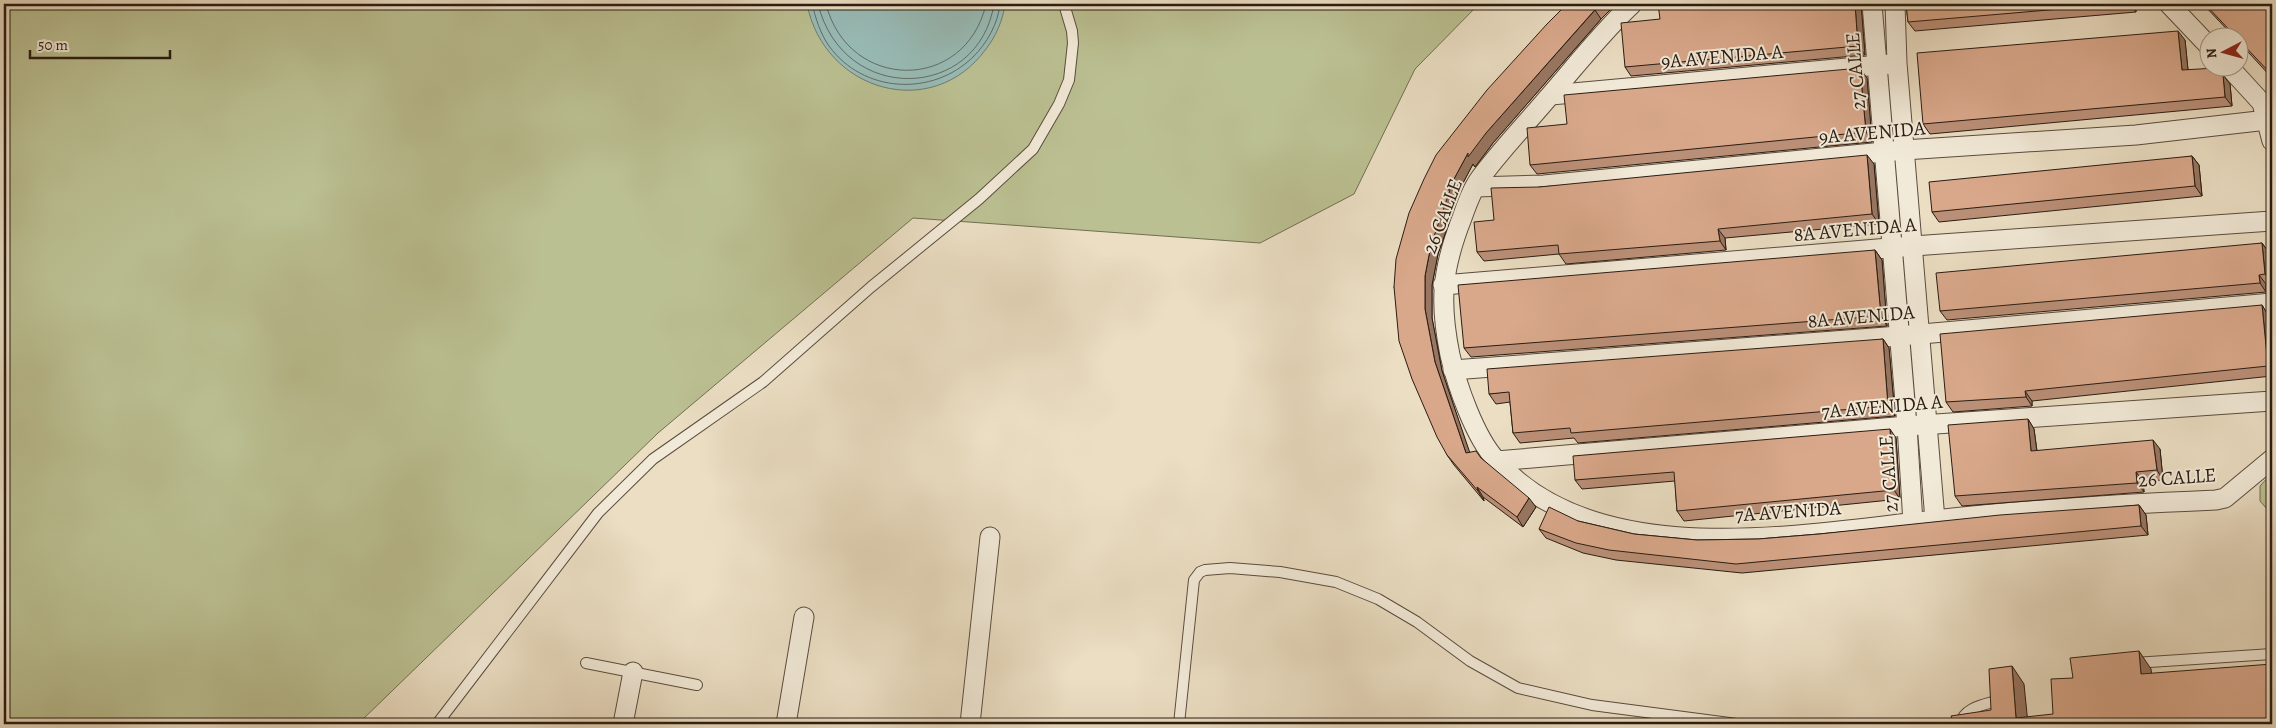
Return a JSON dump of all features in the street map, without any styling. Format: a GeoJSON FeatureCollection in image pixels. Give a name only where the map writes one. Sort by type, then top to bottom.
{"type":"FeatureCollection","features":[{"type":"Feature","properties":{"kind":"street","name":"26 CALLE"},"geometry":{"type":"LineString","coordinates":[[1496,461],[1474,422],[1453,370],[1445,328],[1443,285],[1447,262],[1458,227],[1475,187],[1595,42],[1632,4]]}},
{"type":"Feature","properties":{"kind":"street","name":"27 CALLE"},"geometry":{"type":"LineString","coordinates":[[1872,4],[1893,249],[1913,522]]}},
{"type":"Feature","properties":{"kind":"street"},"geometry":{"type":"LineString","coordinates":[[1895,4],[1897,63],[1929,424],[1935,520]]}},
{"type":"Feature","properties":{"kind":"street"},"geometry":{"type":"LineString","coordinates":[[2169,4],[2198,34]]}},
{"type":"Feature","properties":{"kind":"street","name":"9A AVENIDA A"},"geometry":{"type":"LineString","coordinates":[[1551,95],[1897,63]]}},
{"type":"Feature","properties":{"kind":"street"},"geometry":{"type":"LineString","coordinates":[[2240,78],[2262,103],[2270,120],[2272,141]]}},
{"type":"Feature","properties":{"kind":"street","name":"9A AVENIDA"},"geometry":{"type":"LineString","coordinates":[[1475,187],[1544,185],[1904,150],[2136,136],[2270,120]]}},
{"type":"Feature","properties":{"kind":"street","name":"8A AVENIDA A"},"geometry":{"type":"LineString","coordinates":[[1443,285],[1913,246],[2272,221]]}},
{"type":"Feature","properties":{"kind":"street","name":"8A AVENIDA"},"geometry":{"type":"LineString","coordinates":[[1453,370],[1899,336],[2272,302]]}},
{"type":"Feature","properties":{"kind":"street","name":"7A AVENIDA A"},"geometry":{"type":"LineString","coordinates":[[1496,461],[1929,424],[2272,401]]}},
{"type":"Feature","properties":{"kind":"street","name":"26 CALLE"},"geometry":{"type":"LineString","coordinates":[[2102,505],[2221,500],[2272,459]]}},
{"type":"Feature","properties":{"kind":"street","name":"7A AVENIDA"},"geometry":{"type":"LineString","coordinates":[[1496,461],[1538,496],[1569,514],[1591,522],[1627,529],[1699,538],[1762,538],[2102,505]]}},
{"type":"Feature","properties":{"kind":"street"},"geometry":{"type":"LineString","coordinates":[[970,724],[990,537]]}},
{"type":"Feature","properties":{"kind":"street"},"geometry":{"type":"LineString","coordinates":[[786,724],[804,617]]}},
{"type":"Feature","properties":{"kind":"street"},"geometry":{"type":"LineString","coordinates":[[623,724],[633,672]]}},
{"type":"Feature","properties":{"kind":"lane"},"geometry":{"type":"LineString","coordinates":[[437,724],[598,513],[653,459],[763,382],[871,287],[979,199],[1033,148],[1059,104],[1069,80],[1073,43],[1072,31],[1064,4]]}},
{"type":"Feature","properties":{"kind":"lane"},"geometry":{"type":"LineString","coordinates":[[1179,724],[1194,580],[1200,572],[1205,570],[1230,568],[1280,572],[1336,582],[1378,599],[1417,622],[1470,661],[1518,688],[1592,705],[1737,724]]}},
{"type":"Feature","properties":{"kind":"lane"},"geometry":{"type":"LineString","coordinates":[[2119,664],[2272,654]]}},
{"type":"Feature","properties":{"kind":"lane"},"geometry":{"type":"LineString","coordinates":[[586,663],[697,686]]}},
{"type":"Feature","properties":{"kind":"lane"},"geometry":{"type":"LineString","coordinates":[[1960,724],[1961,720],[1973,708],[1996,702]]}},
{"type":"Feature","properties":{"kind":"green space"},"geometry":{"type":"Polygon","coordinates":[[[4,4],[1479,4],[1415,69],[1354,194],[1260,243],[913,218],[658,433],[358,724],[4,724],[4,4]]]}},
{"type":"Feature","properties":{"kind":"green space"},"geometry":{"type":"Polygon","coordinates":[[[2272,473],[2272,515],[2260,501],[2260,486],[2272,473]]]}},
{"type":"Feature","properties":{"kind":"water"},"geometry":{"type":"Polygon","coordinates":[[[807,4],[1005,4],[1001,22],[993,39],[964,72],[938,85],[910,90],[883,87],[857,76],[835,58],[817,34],[807,4]]]}},
{"type":"Feature","properties":{"kind":"building"},"geometry":{"type":"Polygon","coordinates":[[[1567,4],[1600,4],[1486,133],[1468,157],[1468,153],[1448,190],[1450,190],[1431,245],[1425,276],[1425,309],[1435,362],[1466,453],[1476,451],[1481,458],[1529,498],[1517,517],[1477,487],[1478,491],[1447,455],[1437,437],[1412,379],[1399,341],[1394,287],[1396,259],[1409,213],[1436,155],[1487,90],[1567,4]]]}},
{"type":"Feature","properties":{"kind":"building"},"geometry":{"type":"Polygon","coordinates":[[[1658,4],[1855,4],[1858,46],[1625,67],[1621,23],[1660,19],[1658,4]]]}},
{"type":"Feature","properties":{"kind":"building"},"geometry":{"type":"Polygon","coordinates":[[[1906,4],[2119,4],[1908,22],[1906,4]]]}},
{"type":"Feature","properties":{"kind":"building"},"geometry":{"type":"Polygon","coordinates":[[[2205,4],[2272,4],[2272,75],[2248,50],[2248,28],[2228,28],[2205,4]]]}},
{"type":"Feature","properties":{"kind":"building"},"geometry":{"type":"Polygon","coordinates":[[[2178,31],[2182,70],[2198,69],[2198,78],[2223,78],[2225,97],[1923,124],[1917,53],[2178,31]]]}},
{"type":"Feature","properties":{"kind":"building"},"geometry":{"type":"Polygon","coordinates":[[[1860,68],[1866,132],[1530,165],[1527,128],[1567,124],[1564,95],[1860,68]]]}},
{"type":"Feature","properties":{"kind":"building"},"geometry":{"type":"Polygon","coordinates":[[[1867,155],[1872,214],[1718,229],[1720,241],[1559,254],[1558,245],[1477,252],[1474,222],[1494,220],[1491,188],[1539,187],[1867,155]]]}},
{"type":"Feature","properties":{"kind":"building"},"geometry":{"type":"Polygon","coordinates":[[[2192,156],[2195,186],[1932,212],[1929,182],[2192,156]]]}},
{"type":"Feature","properties":{"kind":"building"},"geometry":{"type":"Polygon","coordinates":[[[2262,243],[2265,274],[2259,275],[2260,283],[1940,311],[1936,273],[2262,243]]]}},
{"type":"Feature","properties":{"kind":"building"},"geometry":{"type":"Polygon","coordinates":[[[1875,250],[1881,316],[1464,348],[1458,285],[1875,250]]]}},
{"type":"Feature","properties":{"kind":"building"},"geometry":{"type":"Polygon","coordinates":[[[2262,305],[2268,366],[2025,391],[2026,397],[1946,402],[1940,334],[2262,305]]]}},
{"type":"Feature","properties":{"kind":"building"},"geometry":{"type":"Polygon","coordinates":[[[1883,339],[1888,406],[1571,433],[1570,428],[1513,433],[1509,392],[1489,394],[1487,369],[1883,339]]]}},
{"type":"Feature","properties":{"kind":"building"},"geometry":{"type":"Polygon","coordinates":[[[2028,419],[2031,451],[2153,440],[2157,470],[2136,472],[2137,483],[1955,496],[1948,425],[2028,419]]]}},
{"type":"Feature","properties":{"kind":"building"},"geometry":{"type":"Polygon","coordinates":[[[1890,429],[1894,490],[1677,511],[1674,472],[1575,480],[1573,456],[1890,429]]]}},
{"type":"Feature","properties":{"kind":"building"},"geometry":{"type":"Polygon","coordinates":[[[2139,505],[2141,526],[1736,564],[1609,550],[1576,543],[1539,529],[1549,507],[1578,521],[1634,534],[1697,540],[1758,539],[2000,515],[2139,505]]]}},
{"type":"Feature","properties":{"kind":"building"},"geometry":{"type":"Polygon","coordinates":[[[2139,651],[2141,674],[2272,664],[2272,724],[1954,724],[1951,716],[1991,710],[1989,669],[2012,666],[2016,718],[2053,714],[2051,679],[2073,678],[2070,658],[2139,651]]]}}]}
